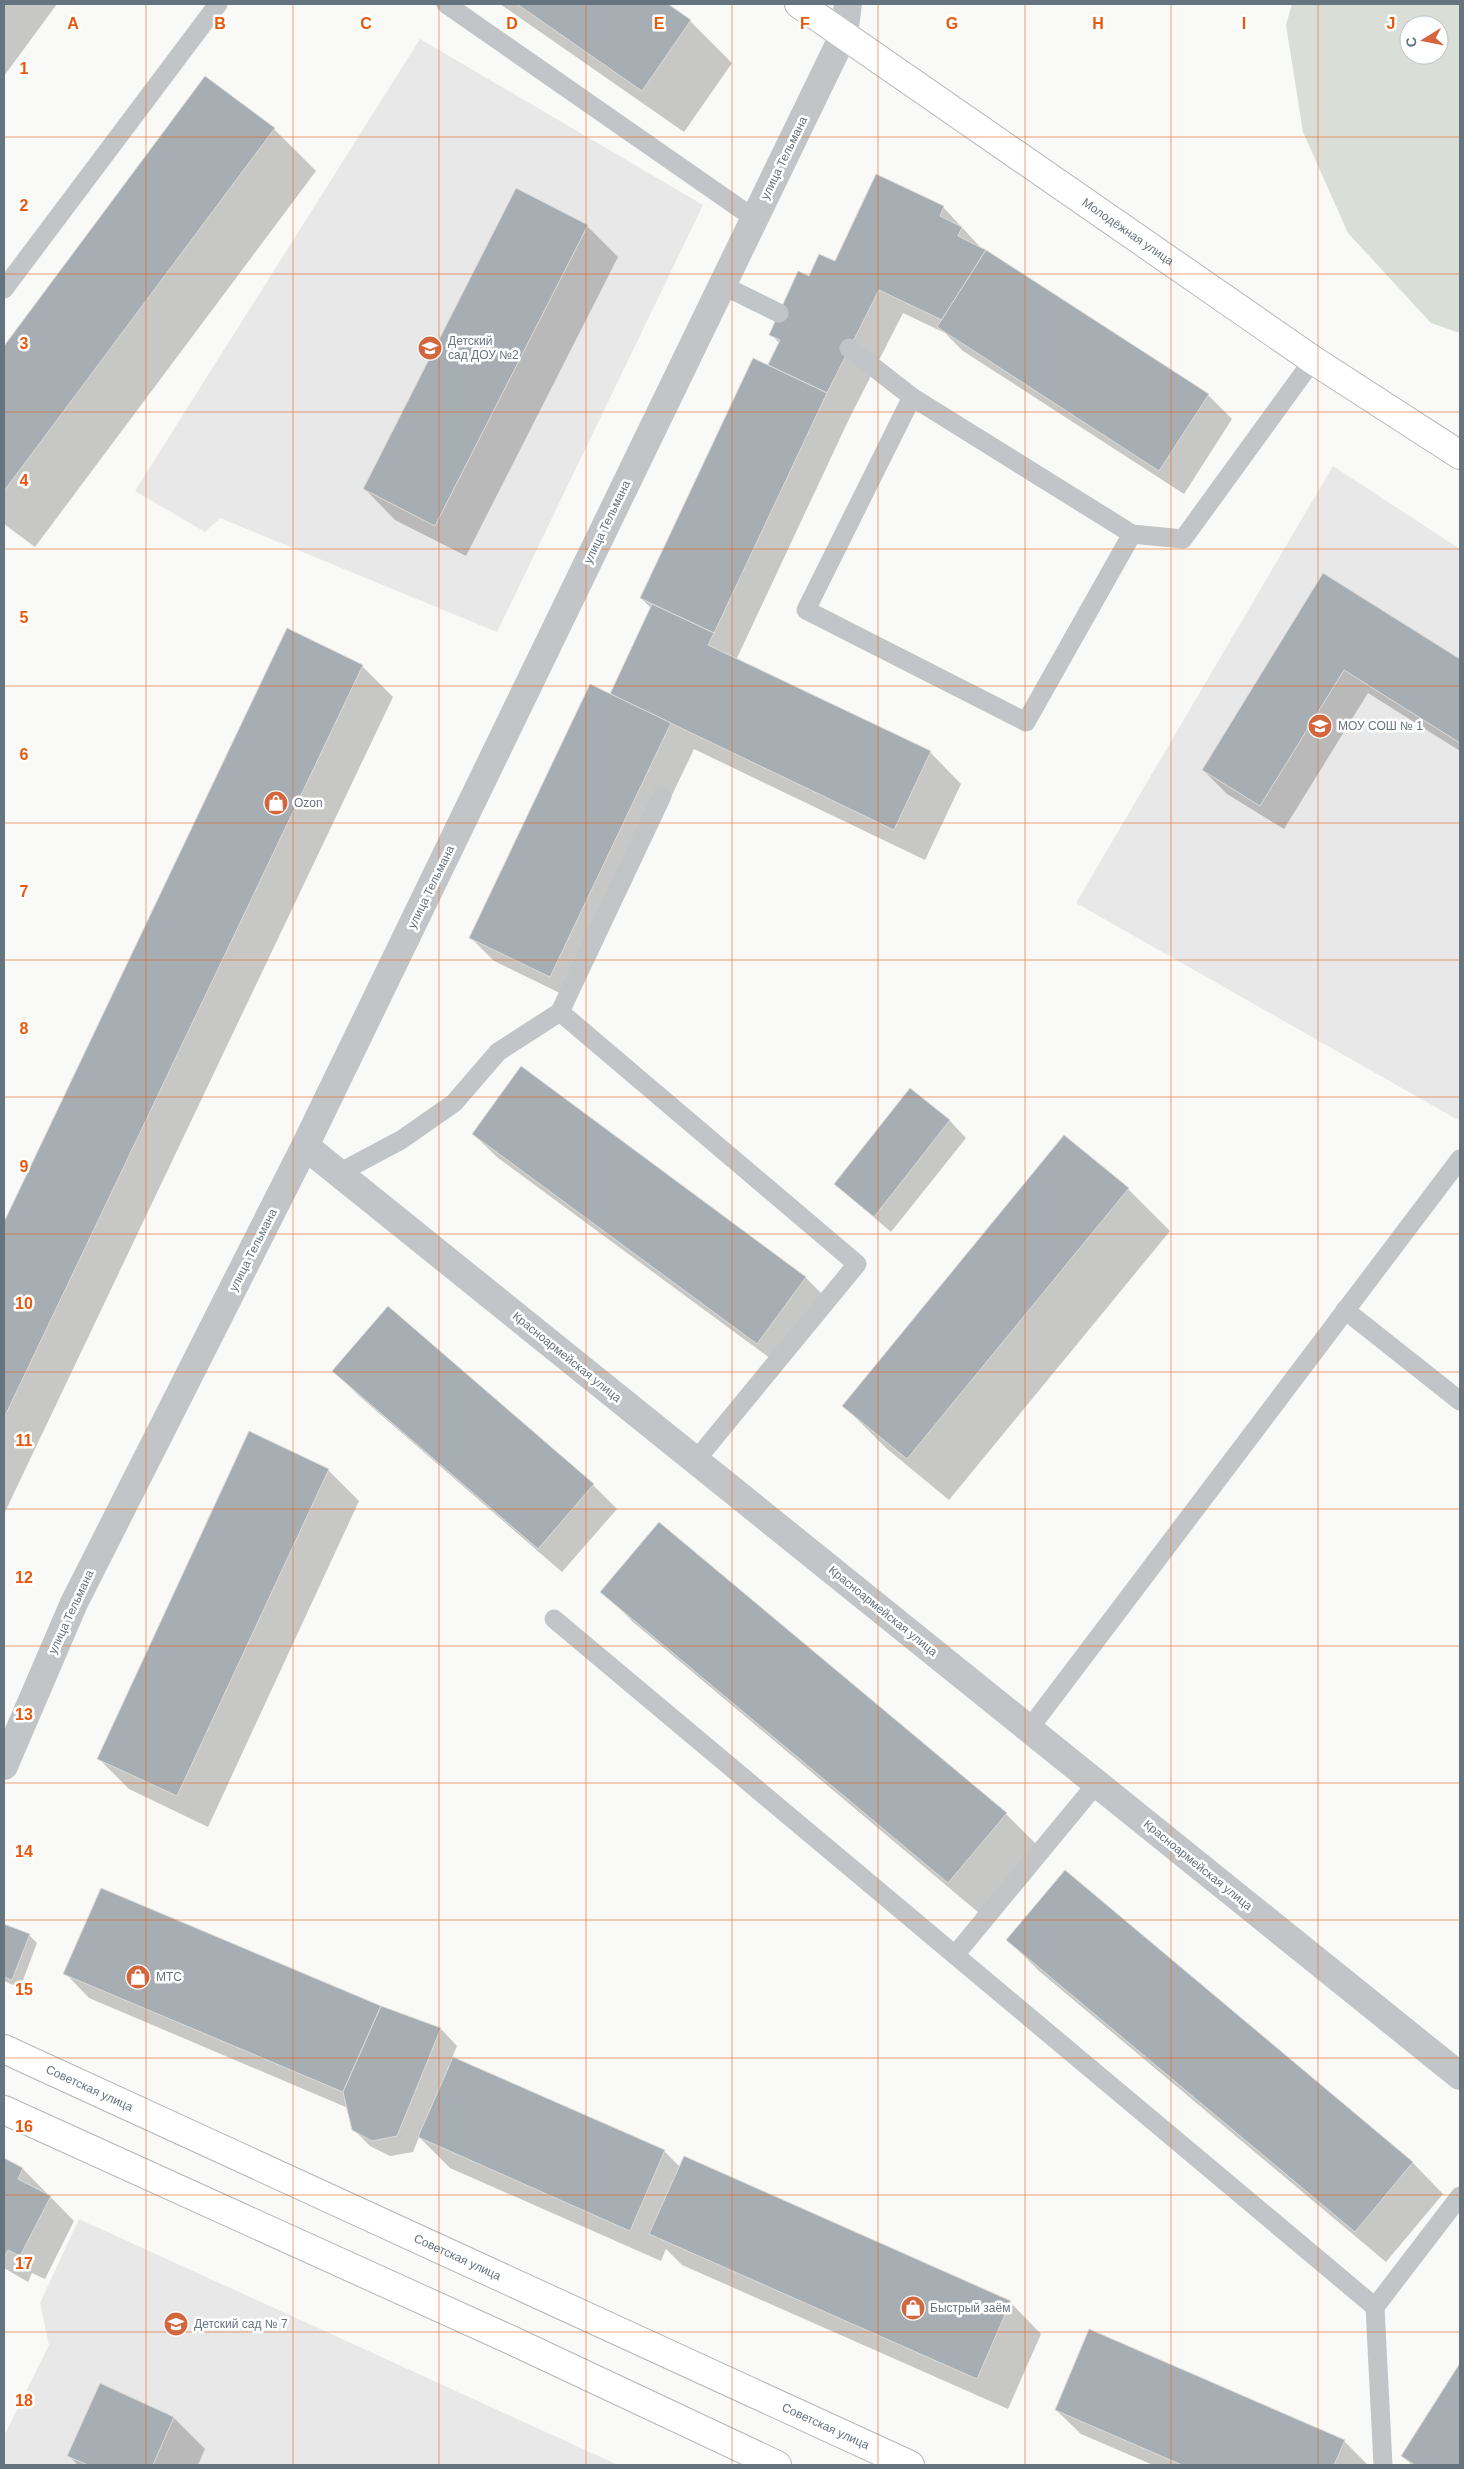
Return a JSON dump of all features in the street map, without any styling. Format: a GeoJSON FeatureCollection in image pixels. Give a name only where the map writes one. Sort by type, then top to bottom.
{"type":"FeatureCollection","features":[{"type":"Feature","properties":{"kind":"main road","name":"Молодёжная улица"},"geometry":{"type":"LineString","coordinates":[[800,4],[1313,360],[1460,455]]}},
{"type":"Feature","properties":{"kind":"main road","name":"Советская улица"},"geometry":{"type":"LineString","coordinates":[[4,2049],[910,2465]]}},
{"type":"Feature","properties":{"kind":"main road"},"geometry":{"type":"LineString","coordinates":[[4,2110],[511,2340],[777,2465]]}},
{"type":"Feature","properties":{"kind":"street","name":"улица Тельмана"},"geometry":{"type":"LineString","coordinates":[[4,1766],[74,1603],[305,1146],[844,34],[848,4]]}},
{"type":"Feature","properties":{"kind":"street","name":"Красноармейская улица"},"geometry":{"type":"LineString","coordinates":[[305,1146],[1460,2076]]}},
{"type":"Feature","properties":{"kind":"lane"},"geometry":{"type":"LineString","coordinates":[[4,288],[218,4]]}},
{"type":"Feature","properties":{"kind":"lane"},"geometry":{"type":"LineString","coordinates":[[446,4],[755,218]]}},
{"type":"Feature","properties":{"kind":"lane"},"geometry":{"type":"LineString","coordinates":[[722,285],[779,313]]}},
{"type":"Feature","properties":{"kind":"lane"},"geometry":{"type":"LineString","coordinates":[[849,348],[912,397],[1132,534],[1183,539],[1313,360]]}},
{"type":"Feature","properties":{"kind":"lane"},"geometry":{"type":"LineString","coordinates":[[912,397],[806,610],[1026,722],[1132,534]]}},
{"type":"Feature","properties":{"kind":"lane"},"geometry":{"type":"LineString","coordinates":[[340,1174],[401,1140],[454,1103],[498,1052],[560,1012],[662,796]]}},
{"type":"Feature","properties":{"kind":"lane"},"geometry":{"type":"LineString","coordinates":[[560,1012],[857,1264],[696,1460]]}},
{"type":"Feature","properties":{"kind":"lane"},"geometry":{"type":"LineString","coordinates":[[1029,1729],[1460,1158]]}},
{"type":"Feature","properties":{"kind":"lane"},"geometry":{"type":"LineString","coordinates":[[1345,1310],[1460,1401]]}},
{"type":"Feature","properties":{"kind":"lane"},"geometry":{"type":"LineString","coordinates":[[554,1619],[1375,2307]]}},
{"type":"Feature","properties":{"kind":"lane"},"geometry":{"type":"LineString","coordinates":[[955,1955],[1097,1784]]}},
{"type":"Feature","properties":{"kind":"lane"},"geometry":{"type":"LineString","coordinates":[[1382,2465],[1375,2307],[1460,2196]]}},
{"type":"Feature","properties":{"kind":"shaded area"},"geometry":{"type":"Polygon","coordinates":[[[1292,4],[1460,4],[1460,333],[1431,323],[1348,233],[1303,132],[1286,25],[1292,4]]]}},
{"type":"Feature","properties":{"kind":"shaded area","name":"Детский сад ДОУ №2"},"geometry":{"type":"Polygon","coordinates":[[[420,39],[703,205],[497,632],[220,518],[205,532],[135,491],[420,39]]]}},
{"type":"Feature","properties":{"kind":"shaded area","name":"МОУ СОШ № 1"},"geometry":{"type":"Polygon","coordinates":[[[1333,466],[1460,549],[1460,1121],[1076,903],[1333,466]]]}},
{"type":"Feature","properties":{"kind":"shaded area","name":"Детский сад № 7"},"geometry":{"type":"Polygon","coordinates":[[[79,2219],[618,2465],[4,2465],[4,2436],[49,2345],[40,2303],[79,2219]]]}},
{"type":"Feature","properties":{"kind":"building"},"geometry":{"type":"Polygon","coordinates":[[[517,4],[668,4],[691,20],[642,91],[517,4]]]}},
{"type":"Feature","properties":{"kind":"building"},"geometry":{"type":"Polygon","coordinates":[[[205,76],[275,128],[4,491],[4,346],[205,76]]]}},
{"type":"Feature","properties":{"kind":"building"},"geometry":{"type":"Polygon","coordinates":[[[876,174],[944,206],[940,216],[962,227],[958,236],[986,250],[942,320],[879,290],[827,393],[768,365],[780,340],[769,335],[798,271],[809,276],[819,254],[835,261],[876,174]]]}},
{"type":"Feature","properties":{"kind":"building"},"geometry":{"type":"Polygon","coordinates":[[[516,188],[588,225],[435,526],[363,489],[516,188]]]}},
{"type":"Feature","properties":{"kind":"building"},"geometry":{"type":"Polygon","coordinates":[[[986,250],[1209,394],[1159,471],[937,327],[986,250]]]}},
{"type":"Feature","properties":{"kind":"building"},"geometry":{"type":"Polygon","coordinates":[[[753,358],[827,393],[714,633],[640,598],[753,358]]]}},
{"type":"Feature","properties":{"kind":"building"},"geometry":{"type":"Polygon","coordinates":[[[1323,573],[1460,659],[1460,743],[1344,670],[1260,806],[1202,770],[1323,573]]]}},
{"type":"Feature","properties":{"kind":"building"},"geometry":{"type":"Polygon","coordinates":[[[652,604],[714,633],[708,645],[931,751],[894,830],[610,694],[652,604]]]}},
{"type":"Feature","properties":{"kind":"building"},"geometry":{"type":"Polygon","coordinates":[[[287,628],[363,665],[4,1418],[4,1222],[287,628]]]}},
{"type":"Feature","properties":{"kind":"building"},"geometry":{"type":"Polygon","coordinates":[[[590,684],[671,723],[550,977],[469,938],[590,684]]]}},
{"type":"Feature","properties":{"kind":"building"},"geometry":{"type":"Polygon","coordinates":[[[521,1066],[806,1277],[757,1344],[472,1134],[521,1066]]]}},
{"type":"Feature","properties":{"kind":"building"},"geometry":{"type":"Polygon","coordinates":[[[910,1088],[950,1120],[874,1217],[834,1184],[910,1088]]]}},
{"type":"Feature","properties":{"kind":"building"},"geometry":{"type":"Polygon","coordinates":[[[1064,1135],[1129,1188],[907,1459],[842,1406],[1064,1135]]]}},
{"type":"Feature","properties":{"kind":"building"},"geometry":{"type":"Polygon","coordinates":[[[388,1306],[594,1484],[538,1549],[332,1371],[388,1306]]]}},
{"type":"Feature","properties":{"kind":"building"},"geometry":{"type":"Polygon","coordinates":[[[249,1431],[329,1469],[177,1796],[97,1759],[249,1431]]]}},
{"type":"Feature","properties":{"kind":"building"},"geometry":{"type":"Polygon","coordinates":[[[659,1522],[1007,1813],[948,1883],[600,1592],[659,1522]]]}},
{"type":"Feature","properties":{"kind":"building"},"geometry":{"type":"Polygon","coordinates":[[[1065,1870],[1413,2162],[1355,2232],[1006,1940],[1065,1870]]]}},
{"type":"Feature","properties":{"kind":"building"},"geometry":{"type":"Polygon","coordinates":[[[101,1888],[381,2006],[343,2092],[63,1974],[101,1888]]]}},
{"type":"Feature","properties":{"kind":"building"},"geometry":{"type":"Polygon","coordinates":[[[4,1924],[30,1934],[12,1980],[4,1977],[4,1924]]]}},
{"type":"Feature","properties":{"kind":"building"},"geometry":{"type":"Polygon","coordinates":[[[381,2006],[441,2028],[397,2136],[372,2141],[352,2130],[343,2092],[381,2006]]]}},
{"type":"Feature","properties":{"kind":"building"},"geometry":{"type":"Polygon","coordinates":[[[453,2057],[665,2150],[630,2231],[418,2137],[453,2057]]]}},
{"type":"Feature","properties":{"kind":"building"},"geometry":{"type":"Polygon","coordinates":[[[684,2156],[1011,2301],[977,2379],[649,2234],[684,2156]]]}},
{"type":"Feature","properties":{"kind":"building"},"geometry":{"type":"Polygon","coordinates":[[[4,2158],[23,2168],[18,2179],[51,2196],[20,2256],[8,2250],[4,2258],[4,2158]]]}},
{"type":"Feature","properties":{"kind":"building"},"geometry":{"type":"Polygon","coordinates":[[[1089,2329],[1345,2440],[1334,2465],[1182,2465],[1055,2410],[1089,2329]]]}},
{"type":"Feature","properties":{"kind":"building"},"geometry":{"type":"Polygon","coordinates":[[[1460,2363],[1460,2465],[1415,2465],[1401,2456],[1460,2363]]]}},
{"type":"Feature","properties":{"kind":"building"},"geometry":{"type":"Polygon","coordinates":[[[100,2383],[174,2417],[153,2465],[88,2465],[67,2456],[100,2383]]]}},
{"type":"Feature","properties":{"kind":"place","name":"Детский сад ДОУ №2"},"geometry":{"type":"Point","coordinates":[430,348]}},
{"type":"Feature","properties":{"kind":"place","name":"МОУ СОШ № 1"},"geometry":{"type":"Point","coordinates":[1320,726]}},
{"type":"Feature","properties":{"kind":"place","name":"Ozon"},"geometry":{"type":"Point","coordinates":[276,803]}},
{"type":"Feature","properties":{"kind":"place","name":"МТС"},"geometry":{"type":"Point","coordinates":[138,1977]}},
{"type":"Feature","properties":{"kind":"place","name":"Быстрый заём"},"geometry":{"type":"Point","coordinates":[913,2308]}},
{"type":"Feature","properties":{"kind":"place","name":"Детский сад № 7"},"geometry":{"type":"Point","coordinates":[176,2324]}}]}
